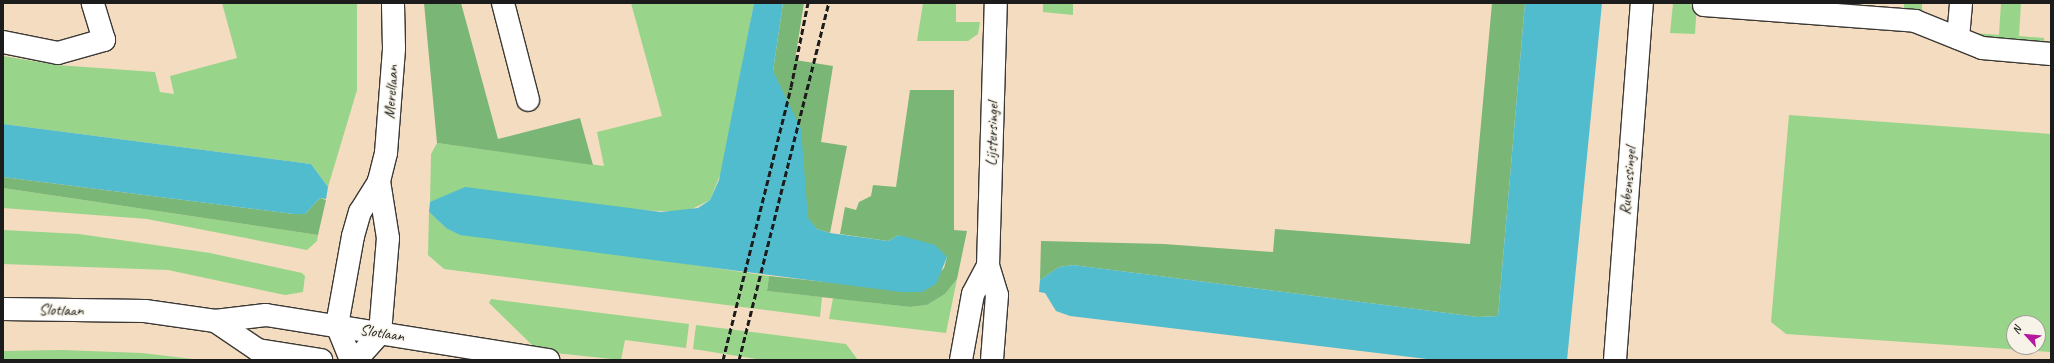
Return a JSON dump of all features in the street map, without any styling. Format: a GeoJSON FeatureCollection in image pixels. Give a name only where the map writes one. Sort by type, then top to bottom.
{"type":"FeatureCollection","features":[{"type":"Feature","properties":{"kind":"street"},"geometry":{"type":"LineString","coordinates":[[3,42],[58,53],[104,40],[93,3]]}},
{"type":"Feature","properties":{"kind":"street","name":"Merellaan"},"geometry":{"type":"LineString","coordinates":[[337,325],[353,236],[360,212],[379,180],[386,153],[394,56],[393,3]]}},
{"type":"Feature","properties":{"kind":"street"},"geometry":{"type":"LineString","coordinates":[[503,3],[528,100]]}},
{"type":"Feature","properties":{"kind":"street","name":"Lijstersingel"},"geometry":{"type":"LineString","coordinates":[[992,360],[997,295],[988,266],[996,3]]}},
{"type":"Feature","properties":{"kind":"street","name":"Rubenssingel"},"geometry":{"type":"LineString","coordinates":[[1615,360],[1642,3]]}},
{"type":"Feature","properties":{"kind":"street"},"geometry":{"type":"LineString","coordinates":[[1958,38],[1961,3]]}},
{"type":"Feature","properties":{"kind":"street"},"geometry":{"type":"LineString","coordinates":[[1704,5],[1915,21],[1982,48],[2051,54]]}},
{"type":"Feature","properties":{"kind":"street","name":"Merellaan"},"geometry":{"type":"LineString","coordinates":[[379,180],[388,238],[380,333]]}},
{"type":"Feature","properties":{"kind":"street","name":"Lijstersingel"},"geometry":{"type":"LineString","coordinates":[[961,360],[973,294],[988,266]]}},
{"type":"Feature","properties":{"kind":"street","name":"Slotlaan"},"geometry":{"type":"LineString","coordinates":[[3,309],[145,311],[215,321],[266,316],[337,325],[548,360]]}},
{"type":"Feature","properties":{"kind":"street","name":"Slotlaan"},"geometry":{"type":"LineString","coordinates":[[215,321],[258,350],[321,360]]}},
{"type":"Feature","properties":{"kind":"street"},"geometry":{"type":"LineString","coordinates":[[337,325],[351,360]]}},
{"type":"Feature","properties":{"kind":"street"},"geometry":{"type":"LineString","coordinates":[[356,360],[380,333]]}},
{"type":"Feature","properties":{"kind":"green space"},"geometry":{"type":"Polygon","coordinates":[[[222,3],[357,3],[357,90],[328,187],[311,164],[3,124],[3,56],[57,65],[155,72],[160,92],[174,94],[170,76],[237,58],[222,3]]]}},
{"type":"Feature","properties":{"kind":"green space"},"geometry":{"type":"Polygon","coordinates":[[[424,3],[461,3],[498,139],[580,118],[593,165],[437,143],[424,3]]]}},
{"type":"Feature","properties":{"kind":"green space"},"geometry":{"type":"Polygon","coordinates":[[[631,3],[754,3],[722,170],[710,200],[686,212],[430,202],[431,154],[437,143],[604,166],[597,132],[662,116],[631,3]]]}},
{"type":"Feature","properties":{"kind":"green space"},"geometry":{"type":"Polygon","coordinates":[[[783,3],[804,3],[795,60],[833,66],[821,142],[847,146],[830,233],[817,229],[807,218],[804,177],[773,71],[783,3]]]}},
{"type":"Feature","properties":{"kind":"green space"},"geometry":{"type":"Polygon","coordinates":[[[923,3],[956,3],[956,22],[980,22],[978,34],[968,41],[917,41],[923,3]]]}},
{"type":"Feature","properties":{"kind":"green space"},"geometry":{"type":"Polygon","coordinates":[[[1043,3],[1073,3],[1073,15],[1043,12],[1043,3]]]}},
{"type":"Feature","properties":{"kind":"green space"},"geometry":{"type":"Polygon","coordinates":[[[1492,3],[1525,3],[1498,316],[1478,317],[1073,265],[1059,267],[1040,280],[1041,241],[1164,244],[1273,252],[1275,229],[1470,244],[1492,3]]]}},
{"type":"Feature","properties":{"kind":"green space"},"geometry":{"type":"Polygon","coordinates":[[[1673,3],[1697,3],[1695,34],[1670,33],[1673,3]]]}},
{"type":"Feature","properties":{"kind":"green space"},"geometry":{"type":"Polygon","coordinates":[[[1904,3],[1922,3],[1922,12],[1904,11],[1904,3]]]}},
{"type":"Feature","properties":{"kind":"green space"},"geometry":{"type":"Polygon","coordinates":[[[2001,3],[2021,3],[2019,36],[2044,38],[2044,42],[1974,37],[1974,33],[1999,35],[2001,3]]]}},
{"type":"Feature","properties":{"kind":"green space"},"geometry":{"type":"Polygon","coordinates":[[[910,90],[954,90],[954,230],[967,231],[957,279],[945,294],[927,305],[910,307],[767,291],[769,276],[922,292],[944,268],[947,257],[899,235],[888,241],[840,234],[845,207],[856,210],[859,202],[871,196],[873,185],[896,187],[910,90]]]}},
{"type":"Feature","properties":{"kind":"green space"},"geometry":{"type":"Polygon","coordinates":[[[1789,115],[2051,134],[2051,352],[2046,352],[2046,315],[2006,315],[2006,349],[1786,334],[1771,322],[1789,115]]]}},
{"type":"Feature","properties":{"kind":"green space"},"geometry":{"type":"Polygon","coordinates":[[[3,177],[294,214],[305,214],[320,198],[326,200],[318,235],[3,188],[3,177]]]}},
{"type":"Feature","properties":{"kind":"green space"},"geometry":{"type":"Polygon","coordinates":[[[3,188],[318,235],[317,241],[307,250],[147,219],[3,208],[3,188]]]}},
{"type":"Feature","properties":{"kind":"green space"},"geometry":{"type":"Polygon","coordinates":[[[429,212],[446,228],[769,276],[767,291],[822,297],[820,317],[444,269],[428,255],[429,212]]]}},
{"type":"Feature","properties":{"kind":"green space"},"geometry":{"type":"Polygon","coordinates":[[[3,230],[79,234],[210,253],[302,273],[305,276],[303,292],[285,295],[168,270],[3,264],[3,230]]]}},
{"type":"Feature","properties":{"kind":"green space"},"geometry":{"type":"Polygon","coordinates":[[[957,279],[946,333],[829,319],[833,298],[910,307],[927,305],[945,294],[957,279]]]}},
{"type":"Feature","properties":{"kind":"green space"},"geometry":{"type":"Polygon","coordinates":[[[491,299],[689,324],[686,348],[625,340],[621,360],[546,352],[532,345],[489,303],[491,299]]]}},
{"type":"Feature","properties":{"kind":"green space"},"geometry":{"type":"Polygon","coordinates":[[[696,325],[846,344],[858,360],[763,360],[693,349],[696,325]]]}},
{"type":"Feature","properties":{"kind":"green space"},"geometry":{"type":"Polygon","coordinates":[[[62,350],[142,353],[201,360],[3,360],[3,351],[62,350]]]}},
{"type":"Feature","properties":{"kind":"water"},"geometry":{"type":"Polygon","coordinates":[[[754,3],[783,3],[773,71],[801,129],[808,218],[817,229],[830,233],[888,241],[899,235],[935,245],[947,257],[936,284],[922,292],[901,292],[460,235],[446,228],[429,212],[430,202],[465,187],[661,212],[698,208],[710,200],[719,180],[754,3]]]}},
{"type":"Feature","properties":{"kind":"water"},"geometry":{"type":"Polygon","coordinates":[[[1525,3],[1602,3],[1567,360],[1435,360],[1070,316],[1056,311],[1045,293],[1039,292],[1040,280],[1059,267],[1073,265],[1478,317],[1498,316],[1525,3]]]}},
{"type":"Feature","properties":{"kind":"water"},"geometry":{"type":"Polygon","coordinates":[[[3,124],[311,164],[328,187],[326,199],[320,198],[305,214],[294,214],[3,177],[3,124]]]}},
{"type":"Feature","properties":{"kind":"railway"},"geometry":{"type":"LineString","coordinates":[[723,360],[791,87],[808,3]]}},
{"type":"Feature","properties":{"kind":"railway"},"geometry":{"type":"LineString","coordinates":[[739,360],[829,3]]}}]}
